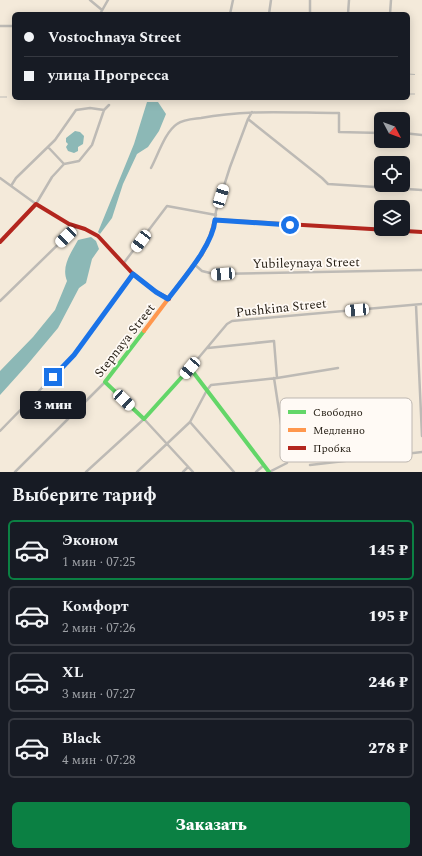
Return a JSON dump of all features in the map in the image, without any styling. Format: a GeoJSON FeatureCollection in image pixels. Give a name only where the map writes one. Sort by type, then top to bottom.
{"type":"FeatureCollection","features":[{"type":"Feature","properties":{"kind":"street"},"geometry":{"type":"LineString","coordinates":[[90,0],[102,10],[108,0]]}},
{"type":"Feature","properties":{"kind":"street"},"geometry":{"type":"LineString","coordinates":[[230,12],[233,0]]}},
{"type":"Feature","properties":{"kind":"street"},"geometry":{"type":"LineString","coordinates":[[268,12],[271,0]]}},
{"type":"Feature","properties":{"kind":"street"},"geometry":{"type":"LineString","coordinates":[[310,0],[310,12]]}},
{"type":"Feature","properties":{"kind":"street"},"geometry":{"type":"LineString","coordinates":[[348,12],[349,0]]}},
{"type":"Feature","properties":{"kind":"street"},"geometry":{"type":"LineString","coordinates":[[390,12],[391,0]]}},
{"type":"Feature","properties":{"kind":"street"},"geometry":{"type":"LineString","coordinates":[[0,26],[12,26]]}},
{"type":"Feature","properties":{"kind":"street"},"geometry":{"type":"LineString","coordinates":[[0,242],[36,204],[52,177],[64,164],[78,161],[92,145],[104,110],[108,105]]}},
{"type":"Feature","properties":{"kind":"street"},"geometry":{"type":"LineString","coordinates":[[11,186],[16,178],[55,140],[76,110],[90,108],[104,110]]}},
{"type":"Feature","properties":{"kind":"street","name":"Stepnaya Street"},"geometry":{"type":"LineString","coordinates":[[14,472],[105,382],[194,264],[208,243],[215,228],[216,215],[230,166],[252,112]]}},
{"type":"Feature","properties":{"kind":"street"},"geometry":{"type":"LineString","coordinates":[[151,168],[171,131],[180,122],[226,113],[339,113],[339,132],[374,133]]}},
{"type":"Feature","properties":{"kind":"street"},"geometry":{"type":"LineString","coordinates":[[248,119],[328,184],[422,190]]}},
{"type":"Feature","properties":{"kind":"street"},"geometry":{"type":"LineString","coordinates":[[410,134],[422,135]]}},
{"type":"Feature","properties":{"kind":"street"},"geometry":{"type":"LineString","coordinates":[[48,147],[64,164]]}},
{"type":"Feature","properties":{"kind":"street"},"geometry":{"type":"LineString","coordinates":[[0,178],[57,218],[98,236],[123,265],[156,292],[168,299]]}},
{"type":"Feature","properties":{"kind":"street"},"geometry":{"type":"LineString","coordinates":[[123,265],[167,206],[216,215]]}},
{"type":"Feature","properties":{"kind":"street"},"geometry":{"type":"LineString","coordinates":[[215,220],[422,232]]}},
{"type":"Feature","properties":{"kind":"street"},"geometry":{"type":"LineString","coordinates":[[0,301],[77,226]]}},
{"type":"Feature","properties":{"kind":"street","name":"Yubileynaya Street"},"geometry":{"type":"LineString","coordinates":[[194,264],[202,271],[214,274],[422,270]]}},
{"type":"Feature","properties":{"kind":"street"},"geometry":{"type":"LineString","coordinates":[[0,431],[74,355],[133,274]]}},
{"type":"Feature","properties":{"kind":"street","name":"Pushkina Street"},"geometry":{"type":"LineString","coordinates":[[86,472],[165,397],[227,324],[232,321],[422,304]]}},
{"type":"Feature","properties":{"kind":"street"},"geometry":{"type":"LineString","coordinates":[[416,305],[422,436]]}},
{"type":"Feature","properties":{"kind":"street"},"geometry":{"type":"LineString","coordinates":[[207,348],[274,340],[275,378],[280,413]]}},
{"type":"Feature","properties":{"kind":"street"},"geometry":{"type":"LineString","coordinates":[[190,368],[269,472],[287,462]]}},
{"type":"Feature","properties":{"kind":"street"},"geometry":{"type":"LineString","coordinates":[[138,472],[190,422],[211,385],[275,378],[338,368]]}},
{"type":"Feature","properties":{"kind":"street"},"geometry":{"type":"LineString","coordinates":[[105,382],[144,418],[193,472]]}},
{"type":"Feature","properties":{"kind":"street"},"geometry":{"type":"LineString","coordinates":[[190,422],[234,472]]}},
{"type":"Feature","properties":{"kind":"street"},"geometry":{"type":"LineString","coordinates":[[412,453],[422,452]]}},
{"type":"Feature","properties":{"kind":"street"},"geometry":{"type":"LineString","coordinates":[[310,465],[336,462]]}},
{"type":"Feature","properties":{"kind":"street"},"geometry":{"type":"LineString","coordinates":[[256,472],[264,465]]}},
{"type":"Feature","properties":{"kind":"street"},"geometry":{"type":"LineString","coordinates":[[182,472],[188,467]]}},
{"type":"Feature","properties":{"kind":"water"},"geometry":{"type":"Polygon","coordinates":[[[147,102],[158,102],[166,114],[159,131],[148,147],[137,154],[123,184],[112,218],[100,234],[98,232],[134,144],[147,102]]]}},
{"type":"Feature","properties":{"kind":"water"},"geometry":{"type":"Polygon","coordinates":[[[75,131],[80,132],[84,136],[83,144],[78,147],[78,151],[74,153],[68,151],[66,147],[68,144],[66,142],[66,138],[75,131]]]}},
{"type":"Feature","properties":{"kind":"water"},"geometry":{"type":"Polygon","coordinates":[[[91,237],[96,241],[99,249],[92,259],[86,283],[79,288],[58,328],[0,395],[0,371],[33,337],[55,310],[67,281],[65,270],[70,255],[78,240],[91,237]]]}},
{"type":"Feature","properties":{"kind":"railway"},"geometry":{"type":"LineString","coordinates":[[410,74],[422,75]]}},
{"type":"Feature","properties":{"kind":"railway"},"geometry":{"type":"LineString","coordinates":[[410,94],[422,94]]}},
{"type":"Feature","properties":{"kind":"railway"},"geometry":{"type":"LineString","coordinates":[[0,97],[12,97]]}},
{"type":"Feature","properties":{"kind":"traffic: fast"},"geometry":{"type":"LineString","coordinates":[[144,331],[105,382],[144,419],[190,368],[269,472]]}},
{"type":"Feature","properties":{"kind":"traffic: slow"},"geometry":{"type":"LineString","coordinates":[[144,331],[202,254],[210,237],[215,220],[286,224]]}},
{"type":"Feature","properties":{"kind":"traffic: jam"},"geometry":{"type":"LineString","coordinates":[[0,242],[36,204],[69,224],[85,229],[98,236],[133,274],[156,292],[169,299]]}},
{"type":"Feature","properties":{"kind":"traffic: jam"},"geometry":{"type":"LineString","coordinates":[[286,224],[422,232]]}},
{"type":"Feature","properties":{"kind":"route"},"geometry":{"type":"LineString","coordinates":[[53,377],[74,355],[133,274],[156,292],[168,299],[208,243],[215,228],[215,220],[290,225]]}}]}
